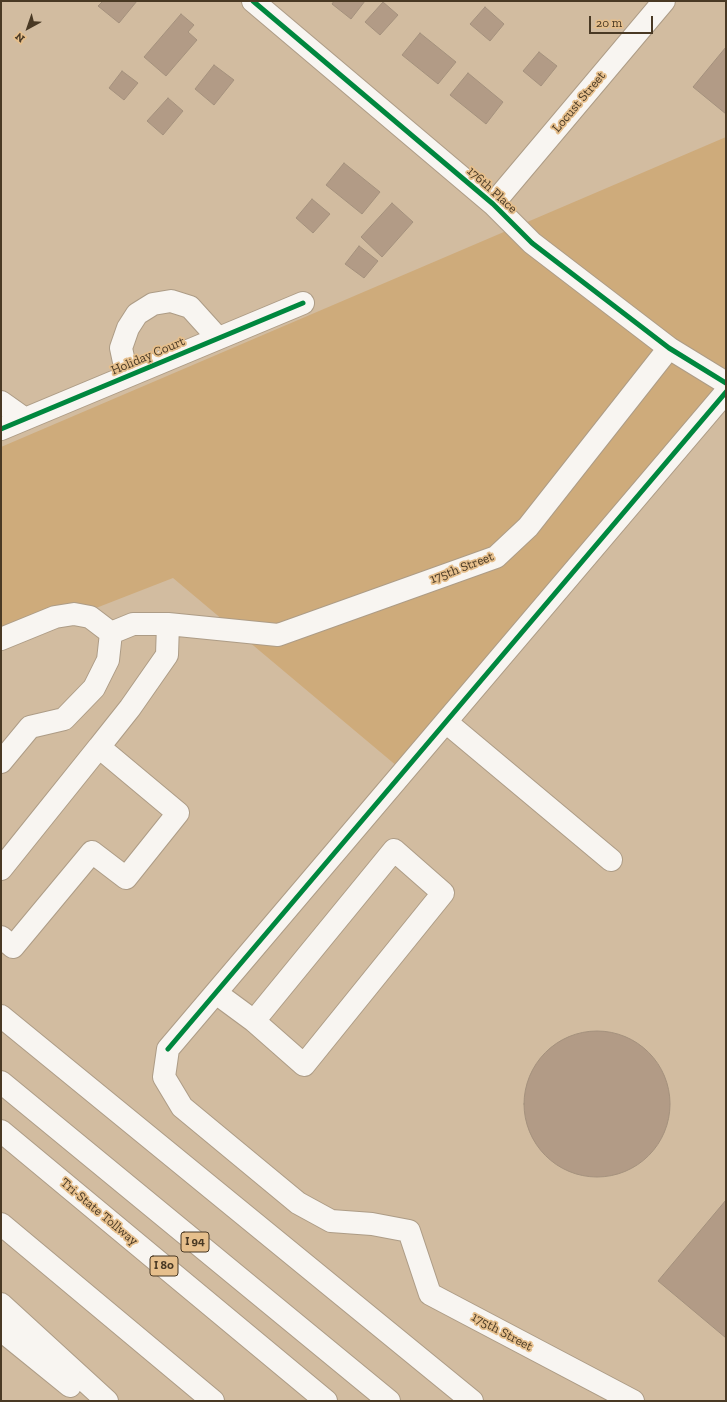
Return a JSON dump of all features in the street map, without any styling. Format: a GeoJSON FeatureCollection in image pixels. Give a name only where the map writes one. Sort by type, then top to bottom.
{"type":"FeatureCollection","features":[{"type":"Feature","properties":{"kind":"main road","name":"176th Place"},"geometry":{"type":"LineString","coordinates":[[253,1],[493,204],[532,243],[669,348],[726,383]]}},
{"type":"Feature","properties":{"kind":"main road","name":"Locust Street"},"geometry":{"type":"LineString","coordinates":[[493,204],[664,1]]}},
{"type":"Feature","properties":{"kind":"main road"},"geometry":{"type":"LineString","coordinates":[[127,376],[121,348],[128,328],[138,314],[153,304],[171,301],[190,306],[218,338]]}},
{"type":"Feature","properties":{"kind":"main road","name":"Holiday Court"},"geometry":{"type":"LineString","coordinates":[[1,429],[303,303]]}},
{"type":"Feature","properties":{"kind":"main road","name":"175th Street"},"geometry":{"type":"LineString","coordinates":[[111,633],[133,624],[168,624],[278,635],[496,557],[528,528],[669,348]]}},
{"type":"Feature","properties":{"kind":"main road"},"geometry":{"type":"LineString","coordinates":[[254,1021],[394,850],[443,893],[304,1065],[254,1021],[216,993],[726,392]]}},
{"type":"Feature","properties":{"kind":"main road"},"geometry":{"type":"LineString","coordinates":[[1,402],[25,419]]}},
{"type":"Feature","properties":{"kind":"main road"},"geometry":{"type":"LineString","coordinates":[[1,639],[55,617],[74,614],[90,617],[111,633],[108,660],[94,688],[64,719],[30,726],[1,762]]}},
{"type":"Feature","properties":{"kind":"main road"},"geometry":{"type":"LineString","coordinates":[[1,869],[130,708],[167,655],[168,624]]}},
{"type":"Feature","properties":{"kind":"main road"},"geometry":{"type":"LineString","coordinates":[[446,722],[611,860]]}},
{"type":"Feature","properties":{"kind":"main road"},"geometry":{"type":"LineString","coordinates":[[1,937],[13,947],[92,852],[126,878],[178,813],[98,747]]}},
{"type":"Feature","properties":{"kind":"main road","name":"175th Street"},"geometry":{"type":"LineString","coordinates":[[216,993],[168,1050],[164,1077],[182,1106],[298,1203],[331,1221],[372,1224],[409,1230],[430,1294],[633,1401]]}},
{"type":"Feature","properties":{"kind":"main road"},"geometry":{"type":"LineString","coordinates":[[2,1017],[472,1401]]}},
{"type":"Feature","properties":{"kind":"main road","name":"I 94"},"geometry":{"type":"LineString","coordinates":[[1,1082],[389,1401]]}},
{"type":"Feature","properties":{"kind":"main road","name":"Tri-State Tollway"},"geometry":{"type":"LineString","coordinates":[[1,1130],[326,1401]]}},
{"type":"Feature","properties":{"kind":"main road"},"geometry":{"type":"LineString","coordinates":[[1,1224],[213,1401]]}},
{"type":"Feature","properties":{"kind":"main road"},"geometry":{"type":"LineString","coordinates":[[1,1304],[107,1401]]}},
{"type":"Feature","properties":{"kind":"main road"},"geometry":{"type":"LineString","coordinates":[[1,1330],[89,1401]]}},
{"type":"Feature","properties":{"kind":"shaded area"},"geometry":{"type":"Polygon","coordinates":[[[726,137],[726,392],[404,772],[173,578],[1,645],[1,447],[726,137]]]}},
{"type":"Feature","properties":{"kind":"building"},"geometry":{"type":"Polygon","coordinates":[[[103,1],[137,1],[119,23],[98,6],[103,1]]]}},
{"type":"Feature","properties":{"kind":"building"},"geometry":{"type":"Polygon","coordinates":[[[334,1],[365,1],[351,19],[332,4],[334,1]]]}},
{"type":"Feature","properties":{"kind":"building"},"geometry":{"type":"Polygon","coordinates":[[[383,2],[398,15],[380,35],[365,22],[383,2]]]}},
{"type":"Feature","properties":{"kind":"building"},"geometry":{"type":"Polygon","coordinates":[[[485,7],[504,24],[490,41],[470,24],[485,7]]]}},
{"type":"Feature","properties":{"kind":"building"},"geometry":{"type":"Polygon","coordinates":[[[181,14],[194,25],[188,32],[197,40],[166,76],[144,57],[181,14]]]}},
{"type":"Feature","properties":{"kind":"building"},"geometry":{"type":"Polygon","coordinates":[[[420,33],[456,62],[438,84],[402,55],[420,33]]]}},
{"type":"Feature","properties":{"kind":"building"},"geometry":{"type":"Polygon","coordinates":[[[726,47],[726,114],[693,87],[726,47]]]}},
{"type":"Feature","properties":{"kind":"building"},"geometry":{"type":"Polygon","coordinates":[[[539,52],[557,66],[541,86],[523,71],[539,52]]]}},
{"type":"Feature","properties":{"kind":"building"},"geometry":{"type":"Polygon","coordinates":[[[214,65],[234,80],[214,105],[195,89],[214,65]]]}},
{"type":"Feature","properties":{"kind":"building"},"geometry":{"type":"Polygon","coordinates":[[[122,71],[138,83],[124,100],[109,88],[122,71]]]}},
{"type":"Feature","properties":{"kind":"building"},"geometry":{"type":"Polygon","coordinates":[[[468,73],[503,102],[486,124],[450,95],[468,73]]]}},
{"type":"Feature","properties":{"kind":"building"},"geometry":{"type":"Polygon","coordinates":[[[168,98],[183,111],[163,135],[147,121],[168,98]]]}},
{"type":"Feature","properties":{"kind":"building"},"geometry":{"type":"Polygon","coordinates":[[[344,163],[380,192],[362,214],[326,185],[344,163]]]}},
{"type":"Feature","properties":{"kind":"building"},"geometry":{"type":"Polygon","coordinates":[[[312,199],[330,214],[313,233],[296,218],[312,199]]]}},
{"type":"Feature","properties":{"kind":"building"},"geometry":{"type":"Polygon","coordinates":[[[392,203],[413,222],[382,257],[361,237],[392,203]]]}},
{"type":"Feature","properties":{"kind":"building"},"geometry":{"type":"Polygon","coordinates":[[[359,246],[378,261],[364,278],[345,264],[359,246]]]}},
{"type":"Feature","properties":{"kind":"building"},"geometry":{"type":"Polygon","coordinates":[[[590,1031],[604,1031],[618,1034],[638,1043],[649,1052],[658,1063],[667,1083],[670,1104],[667,1125],[658,1145],[649,1156],[638,1165],[618,1174],[604,1177],[590,1177],[576,1174],[556,1165],[545,1156],[536,1145],[527,1125],[524,1111],[524,1097],[527,1083],[536,1063],[545,1052],[556,1043],[576,1034],[590,1031]]]}},
{"type":"Feature","properties":{"kind":"building"},"geometry":{"type":"Polygon","coordinates":[[[726,1200],[726,1338],[658,1281],[726,1200]]]}},
{"type":"Feature","properties":{"kind":"cycle path"},"geometry":{"type":"LineString","coordinates":[[253,1],[493,204],[532,243],[669,348],[726,383]]}},
{"type":"Feature","properties":{"kind":"cycle path"},"geometry":{"type":"LineString","coordinates":[[1,429],[303,303]]}},
{"type":"Feature","properties":{"kind":"cycle path"},"geometry":{"type":"LineString","coordinates":[[168,1049],[726,392]]}}]}
